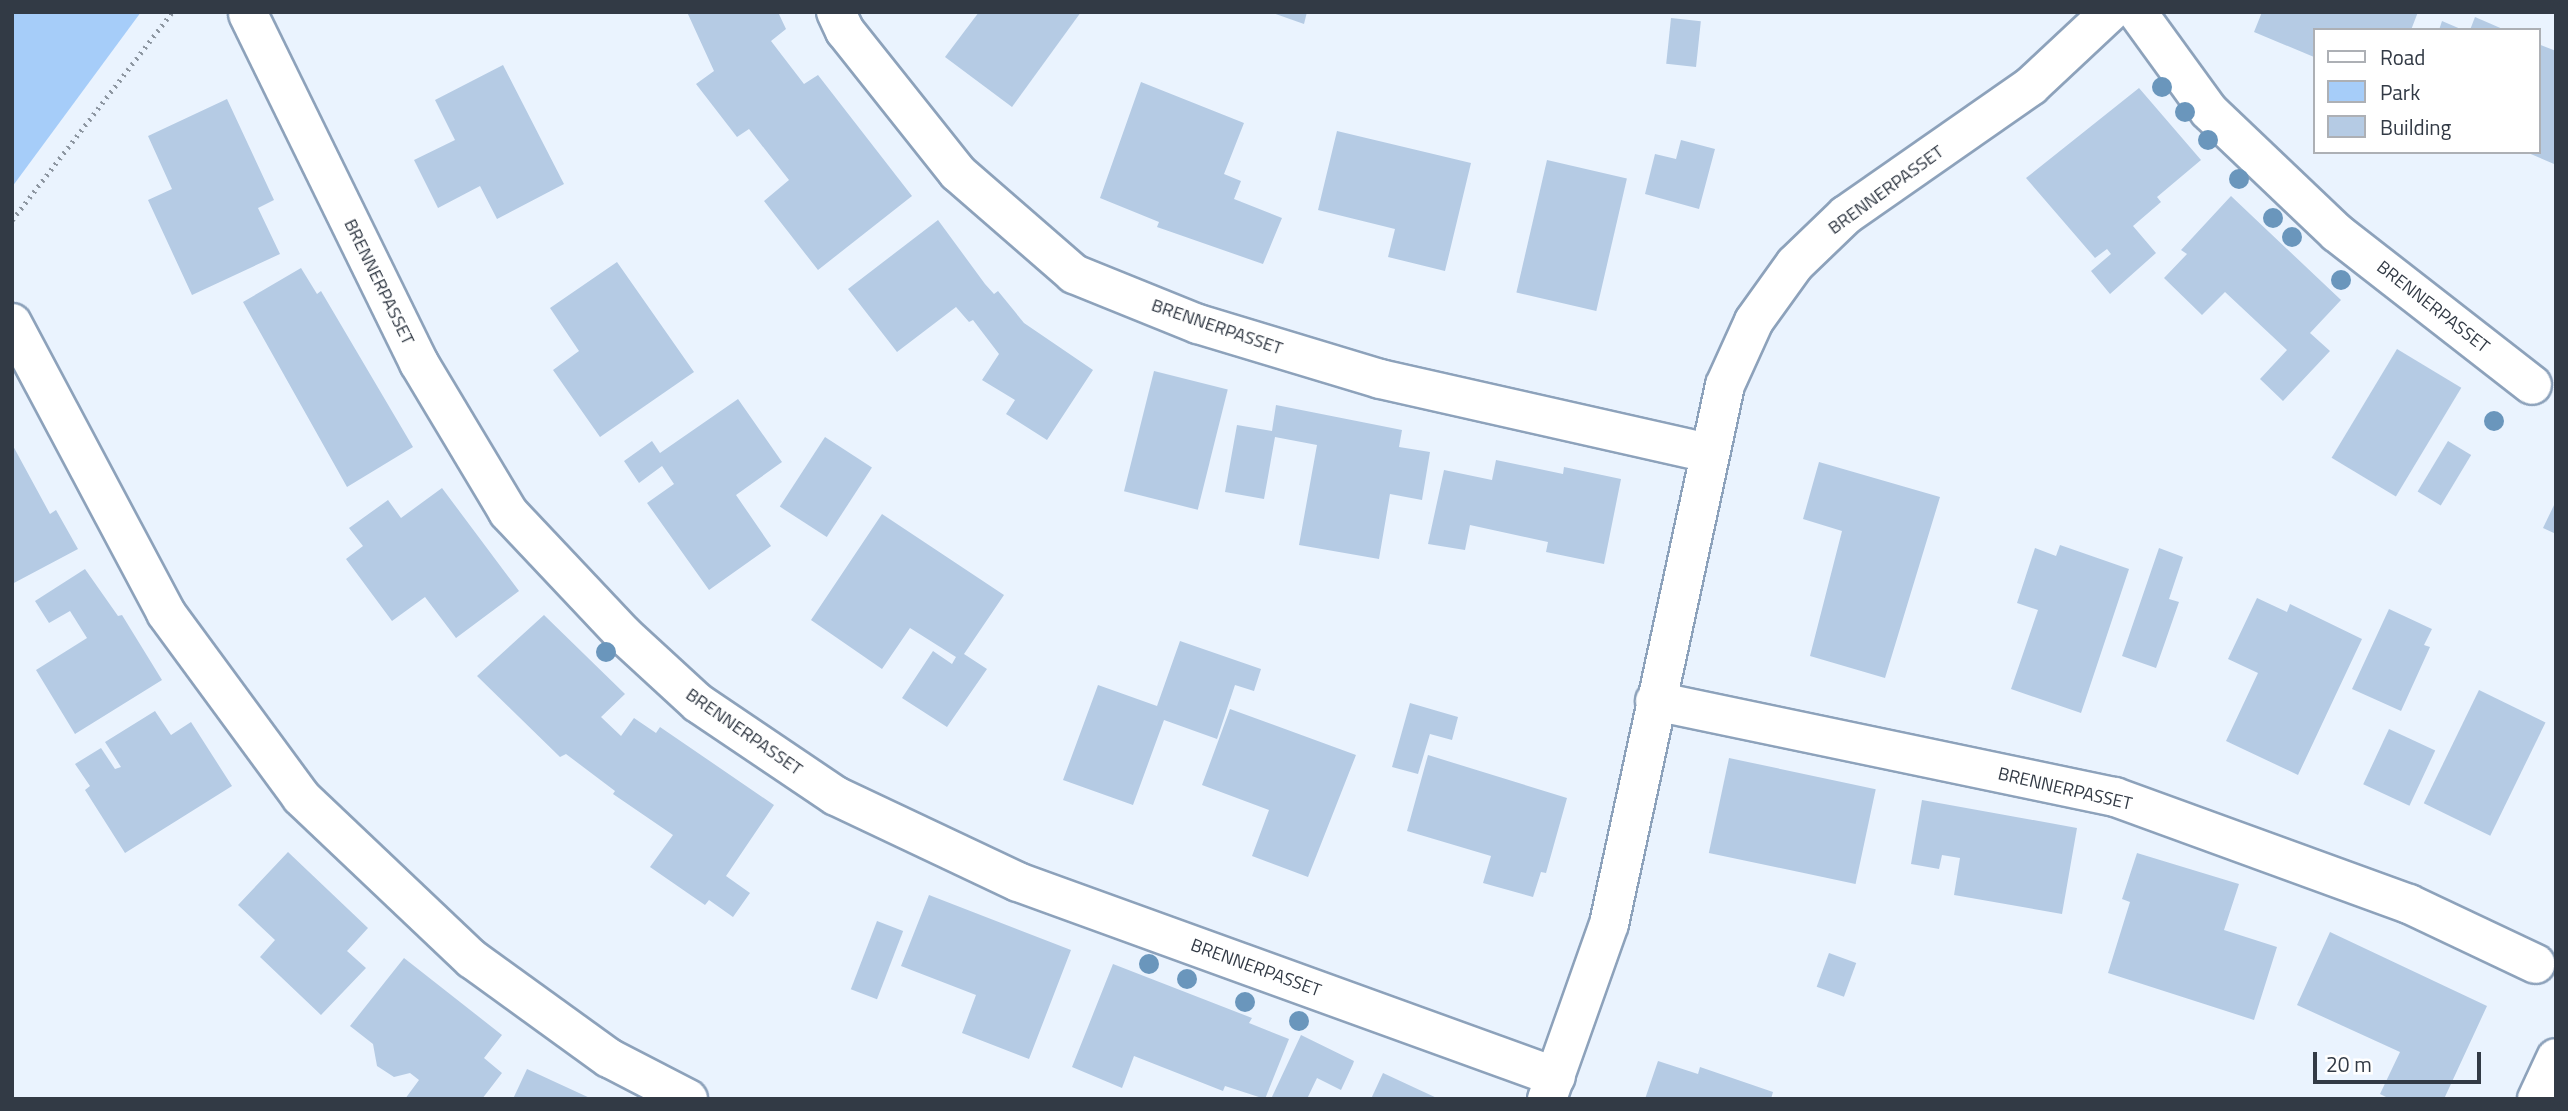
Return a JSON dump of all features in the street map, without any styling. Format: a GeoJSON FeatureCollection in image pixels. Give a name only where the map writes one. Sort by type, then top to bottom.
{"type":"FeatureCollection","features":[{"type":"Feature","properties":{"kind":"street","name":"BRENNERPASSET"},"geometry":{"type":"LineString","coordinates":[[836,12],[845,31],[958,173],[1074,274],[1198,324],[1380,379],[1709,453]]}},
{"type":"Feature","properties":{"kind":"street","name":"BRENNERPASSET"},"geometry":{"type":"LineString","coordinates":[[248,15],[419,363],[508,512],[623,634],[698,703],[836,796],[1018,882],[1551,1088],[1609,924],[1725,385],[1749,331],[1795,264],[1846,215],[2031,86],[2110,12]]}},
{"type":"Feature","properties":{"kind":"street","name":"BRENNERPASSET"},"geometry":{"type":"LineString","coordinates":[[2137,12],[2209,111],[2336,233],[2532,385]]}},
{"type":"Feature","properties":{"kind":"street"},"geometry":{"type":"LineString","coordinates":[[12,323],[166,613],[301,797],[472,959],[609,1058],[688,1099]]}},
{"type":"Feature","properties":{"kind":"street","name":"BRENNERPASSET"},"geometry":{"type":"LineString","coordinates":[[1655,701],[2115,797],[2409,904],[2536,964]]}},
{"type":"Feature","properties":{"kind":"street"},"geometry":{"type":"LineString","coordinates":[[2537,1099],[2556,1058]]}},
{"type":"Feature","properties":{"kind":"path"},"geometry":{"type":"LineString","coordinates":[[12,220],[172,12]]}},
{"type":"Feature","properties":{"kind":"green space"},"geometry":{"type":"Polygon","coordinates":[[[12,12],[141,12],[12,187],[12,12]]]}},
{"type":"Feature","properties":{"kind":"building"},"geometry":{"type":"Polygon","coordinates":[[[687,12],[778,12],[786,29],[771,41],[804,84],[818,75],[912,196],[818,270],[764,201],[789,180],[749,129],[737,137],[696,84],[714,71],[687,12]]]}},
{"type":"Feature","properties":{"kind":"building"},"geometry":{"type":"Polygon","coordinates":[[[979,12],[1081,12],[1012,107],[945,57],[979,12]]]}},
{"type":"Feature","properties":{"kind":"building"},"geometry":{"type":"Polygon","coordinates":[[[1270,12],[1307,12],[1304,24],[1270,12]]]}},
{"type":"Feature","properties":{"kind":"building"},"geometry":{"type":"Polygon","coordinates":[[[2262,12],[2418,12],[2412,28],[2312,28],[2312,56],[2254,32],[2262,12]]]}},
{"type":"Feature","properties":{"kind":"building"},"geometry":{"type":"Polygon","coordinates":[[[2475,17],[2500,28],[2471,28],[2475,17]]]}},
{"type":"Feature","properties":{"kind":"building"},"geometry":{"type":"Polygon","coordinates":[[[1671,18],[1701,21],[1696,67],[1666,64],[1671,18]]]}},
{"type":"Feature","properties":{"kind":"building"},"geometry":{"type":"Polygon","coordinates":[[[2442,21],[2458,28],[2440,28],[2442,21]]]}},
{"type":"Feature","properties":{"kind":"building"},"geometry":{"type":"Polygon","coordinates":[[[2540,45],[2556,51],[2554,164],[2531,154],[2540,154],[2540,45]]]}},
{"type":"Feature","properties":{"kind":"building"},"geometry":{"type":"Polygon","coordinates":[[[503,65],[564,184],[497,219],[480,186],[438,208],[414,160],[455,140],[435,100],[503,65]]]}},
{"type":"Feature","properties":{"kind":"building"},"geometry":{"type":"Polygon","coordinates":[[[1141,82],[1244,123],[1224,174],[1241,181],[1234,199],[1282,218],[1263,264],[1157,227],[1159,222],[1100,198],[1141,82]]]}},
{"type":"Feature","properties":{"kind":"building"},"geometry":{"type":"Polygon","coordinates":[[[2139,88],[2201,160],[2157,197],[2161,202],[2133,226],[2156,253],[2110,294],[2091,271],[2111,254],[2107,249],[2095,258],[2026,178],[2139,88]]]}},
{"type":"Feature","properties":{"kind":"building"},"geometry":{"type":"Polygon","coordinates":[[[227,99],[274,200],[258,208],[280,254],[192,295],[148,200],[172,189],[148,136],[227,99]]]}},
{"type":"Feature","properties":{"kind":"building"},"geometry":{"type":"Polygon","coordinates":[[[1337,131],[1471,163],[1445,271],[1388,257],[1395,229],[1318,210],[1337,131]]]}},
{"type":"Feature","properties":{"kind":"building"},"geometry":{"type":"Polygon","coordinates":[[[1681,140],[1715,149],[1699,209],[1645,194],[1655,154],[1676,159],[1681,140]]]}},
{"type":"Feature","properties":{"kind":"building"},"geometry":{"type":"Polygon","coordinates":[[[1547,160],[1627,178],[1596,311],[1516,293],[1547,160]]]}},
{"type":"Feature","properties":{"kind":"building"},"geometry":{"type":"Polygon","coordinates":[[[2231,196],[2341,300],[2310,333],[2330,351],[2283,401],[2260,379],[2287,350],[2225,292],[2202,315],[2164,278],[2187,254],[2181,250],[2231,196]]]}},
{"type":"Feature","properties":{"kind":"building"},"geometry":{"type":"Polygon","coordinates":[[[938,220],[994,294],[998,291],[1024,323],[1093,370],[1047,440],[1006,414],[1015,400],[982,380],[999,354],[973,320],[969,322],[956,307],[897,352],[848,289],[938,220]]]}},
{"type":"Feature","properties":{"kind":"building"},"geometry":{"type":"Polygon","coordinates":[[[617,262],[694,372],[600,437],[553,370],[579,351],[550,308],[617,262]]]}},
{"type":"Feature","properties":{"kind":"building"},"geometry":{"type":"Polygon","coordinates":[[[301,268],[317,294],[321,291],[413,447],[347,487],[243,302],[301,268]]]}},
{"type":"Feature","properties":{"kind":"building"},"geometry":{"type":"Polygon","coordinates":[[[2397,349],[2461,388],[2396,496],[2332,458],[2397,349]]]}},
{"type":"Feature","properties":{"kind":"building"},"geometry":{"type":"Polygon","coordinates":[[[1154,371],[1228,389],[1198,510],[1124,491],[1154,371]]]}},
{"type":"Feature","properties":{"kind":"building"},"geometry":{"type":"Polygon","coordinates":[[[738,399],[782,462],[736,495],[771,546],[709,590],[647,503],[674,484],[662,466],[639,483],[624,461],[652,441],[660,453],[738,399]]]}},
{"type":"Feature","properties":{"kind":"building"},"geometry":{"type":"Polygon","coordinates":[[[1276,405],[1402,430],[1399,447],[1430,452],[1422,500],[1390,494],[1379,559],[1299,545],[1317,445],[1275,437],[1264,499],[1225,492],[1237,425],[1272,431],[1276,405]]]}},
{"type":"Feature","properties":{"kind":"building"},"geometry":{"type":"Polygon","coordinates":[[[825,437],[872,467],[827,537],[780,507],[825,437]]]}},
{"type":"Feature","properties":{"kind":"building"},"geometry":{"type":"Polygon","coordinates":[[[2448,441],[2471,455],[2441,505],[2418,492],[2448,441]]]}},
{"type":"Feature","properties":{"kind":"building"},"geometry":{"type":"Polygon","coordinates":[[[12,444],[50,514],[56,510],[78,549],[12,584],[12,444]]]}},
{"type":"Feature","properties":{"kind":"building"},"geometry":{"type":"Polygon","coordinates":[[[1496,460],[1563,474],[1564,467],[1621,479],[1604,564],[1546,552],[1548,542],[1470,525],[1465,550],[1428,544],[1444,470],[1492,480],[1496,460]]]}},
{"type":"Feature","properties":{"kind":"building"},"geometry":{"type":"Polygon","coordinates":[[[1819,462],[1940,497],[1885,678],[1810,656],[1842,531],[1803,519],[1819,462]]]}},
{"type":"Feature","properties":{"kind":"building"},"geometry":{"type":"Polygon","coordinates":[[[442,488],[519,591],[456,638],[425,597],[392,621],[346,559],[363,546],[349,528],[388,500],[401,518],[442,488]]]}},
{"type":"Feature","properties":{"kind":"building"},"geometry":{"type":"Polygon","coordinates":[[[2556,501],[2556,534],[2543,528],[2556,501]]]}},
{"type":"Feature","properties":{"kind":"building"},"geometry":{"type":"Polygon","coordinates":[[[882,514],[1004,595],[964,654],[987,669],[947,727],[902,698],[933,651],[952,664],[956,657],[910,628],[882,669],[811,620],[882,514]]]}},
{"type":"Feature","properties":{"kind":"building"},"geometry":{"type":"Polygon","coordinates":[[[2060,545],[2129,569],[2081,713],[2011,689],[2038,610],[2017,603],[2035,548],[2056,556],[2060,545]]]}},
{"type":"Feature","properties":{"kind":"building"},"geometry":{"type":"Polygon","coordinates":[[[2159,548],[2183,557],[2169,599],[2179,602],[2156,668],[2122,656],[2159,548]]]}},
{"type":"Feature","properties":{"kind":"building"},"geometry":{"type":"Polygon","coordinates":[[[85,569],[118,616],[122,615],[162,680],[75,734],[36,670],[87,638],[70,611],[49,623],[35,601],[85,569]]]}},
{"type":"Feature","properties":{"kind":"building"},"geometry":{"type":"Polygon","coordinates":[[[2257,598],[2287,612],[2290,604],[2362,639],[2298,775],[2226,741],[2258,673],[2228,659],[2257,598]]]}},
{"type":"Feature","properties":{"kind":"building"},"geometry":{"type":"Polygon","coordinates":[[[2389,609],[2432,629],[2424,645],[2430,647],[2401,711],[2352,689],[2389,609]]]}},
{"type":"Feature","properties":{"kind":"building"},"geometry":{"type":"Polygon","coordinates":[[[544,615],[625,694],[601,717],[621,736],[634,718],[656,733],[660,727],[774,805],[726,876],[750,893],[733,917],[709,900],[705,905],[650,867],[673,835],[613,794],[615,791],[566,754],[560,757],[477,676],[544,615]]]}},
{"type":"Feature","properties":{"kind":"building"},"geometry":{"type":"Polygon","coordinates":[[[1180,641],[1261,669],[1254,691],[1235,685],[1217,739],[1164,720],[1133,805],[1063,780],[1098,685],[1157,706],[1180,641]]]}},
{"type":"Feature","properties":{"kind":"building"},"geometry":{"type":"Polygon","coordinates":[[[2479,690],[2546,722],[2490,836],[2424,803],[2479,690]]]}},
{"type":"Feature","properties":{"kind":"building"},"geometry":{"type":"Polygon","coordinates":[[[1410,703],[1458,717],[1452,740],[1430,734],[1418,774],[1392,767],[1410,703]]]}},
{"type":"Feature","properties":{"kind":"building"},"geometry":{"type":"Polygon","coordinates":[[[1230,709],[1356,755],[1308,877],[1252,856],[1269,810],[1202,785],[1230,709]]]}},
{"type":"Feature","properties":{"kind":"building"},"geometry":{"type":"Polygon","coordinates":[[[155,711],[171,735],[191,722],[232,786],[125,853],[85,790],[90,786],[75,764],[101,748],[115,769],[121,767],[105,742],[155,711]]]}},
{"type":"Feature","properties":{"kind":"building"},"geometry":{"type":"Polygon","coordinates":[[[2389,729],[2435,751],[2409,806],[2363,784],[2389,729]]]}},
{"type":"Feature","properties":{"kind":"building"},"geometry":{"type":"Polygon","coordinates":[[[1428,755],[1567,798],[1546,873],[1541,872],[1533,897],[1483,883],[1491,856],[1407,831],[1428,755]]]}},
{"type":"Feature","properties":{"kind":"building"},"geometry":{"type":"Polygon","coordinates":[[[1729,758],[1876,789],[1856,884],[1709,853],[1729,758]]]}},
{"type":"Feature","properties":{"kind":"building"},"geometry":{"type":"Polygon","coordinates":[[[1922,800],[2077,828],[2062,914],[1954,895],[1960,858],[1942,855],[1939,869],[1911,864],[1922,800]]]}},
{"type":"Feature","properties":{"kind":"building"},"geometry":{"type":"Polygon","coordinates":[[[288,852],[368,928],[347,951],[366,968],[321,1015],[260,957],[275,940],[238,905],[288,852]]]}},
{"type":"Feature","properties":{"kind":"building"},"geometry":{"type":"Polygon","coordinates":[[[2137,853],[2239,884],[2224,930],[2277,947],[2254,1020],[2108,973],[2130,902],[2122,899],[2137,853]]]}},
{"type":"Feature","properties":{"kind":"building"},"geometry":{"type":"Polygon","coordinates":[[[929,895],[1071,950],[1029,1059],[962,1033],[976,995],[901,966],[929,895]]]}},
{"type":"Feature","properties":{"kind":"building"},"geometry":{"type":"Polygon","coordinates":[[[877,921],[903,931],[877,999],[851,989],[877,921]]]}},
{"type":"Feature","properties":{"kind":"building"},"geometry":{"type":"Polygon","coordinates":[[[2330,932],[2487,1006],[2444,1099],[2390,1099],[2380,1094],[2400,1052],[2297,1005],[2330,932]]]}},
{"type":"Feature","properties":{"kind":"building"},"geometry":{"type":"Polygon","coordinates":[[[1829,953],[1856,963],[1844,997],[1817,987],[1829,953]]]}},
{"type":"Feature","properties":{"kind":"building"},"geometry":{"type":"Polygon","coordinates":[[[404,958],[502,1035],[484,1058],[502,1073],[482,1099],[405,1099],[419,1080],[410,1073],[394,1077],[377,1066],[373,1044],[350,1026],[404,958]]]}},
{"type":"Feature","properties":{"kind":"building"},"geometry":{"type":"Polygon","coordinates":[[[1113,964],[1252,1018],[1249,1023],[1289,1039],[1265,1099],[1225,1086],[1223,1091],[1134,1056],[1122,1088],[1072,1067],[1113,964]]]}},
{"type":"Feature","properties":{"kind":"building"},"geometry":{"type":"Polygon","coordinates":[[[1301,1035],[1354,1061],[1341,1090],[1317,1078],[1307,1099],[1271,1099],[1301,1035]]]}},
{"type":"Feature","properties":{"kind":"building"},"geometry":{"type":"Polygon","coordinates":[[[1658,1061],[1698,1074],[1700,1067],[1773,1092],[1771,1099],[1645,1099],[1658,1061]]]}},
{"type":"Feature","properties":{"kind":"building"},"geometry":{"type":"Polygon","coordinates":[[[527,1069],[592,1099],[513,1099],[527,1069]]]}},
{"type":"Feature","properties":{"kind":"building"},"geometry":{"type":"Polygon","coordinates":[[[1383,1073],[1439,1099],[1371,1099],[1383,1073]]]}}]}
